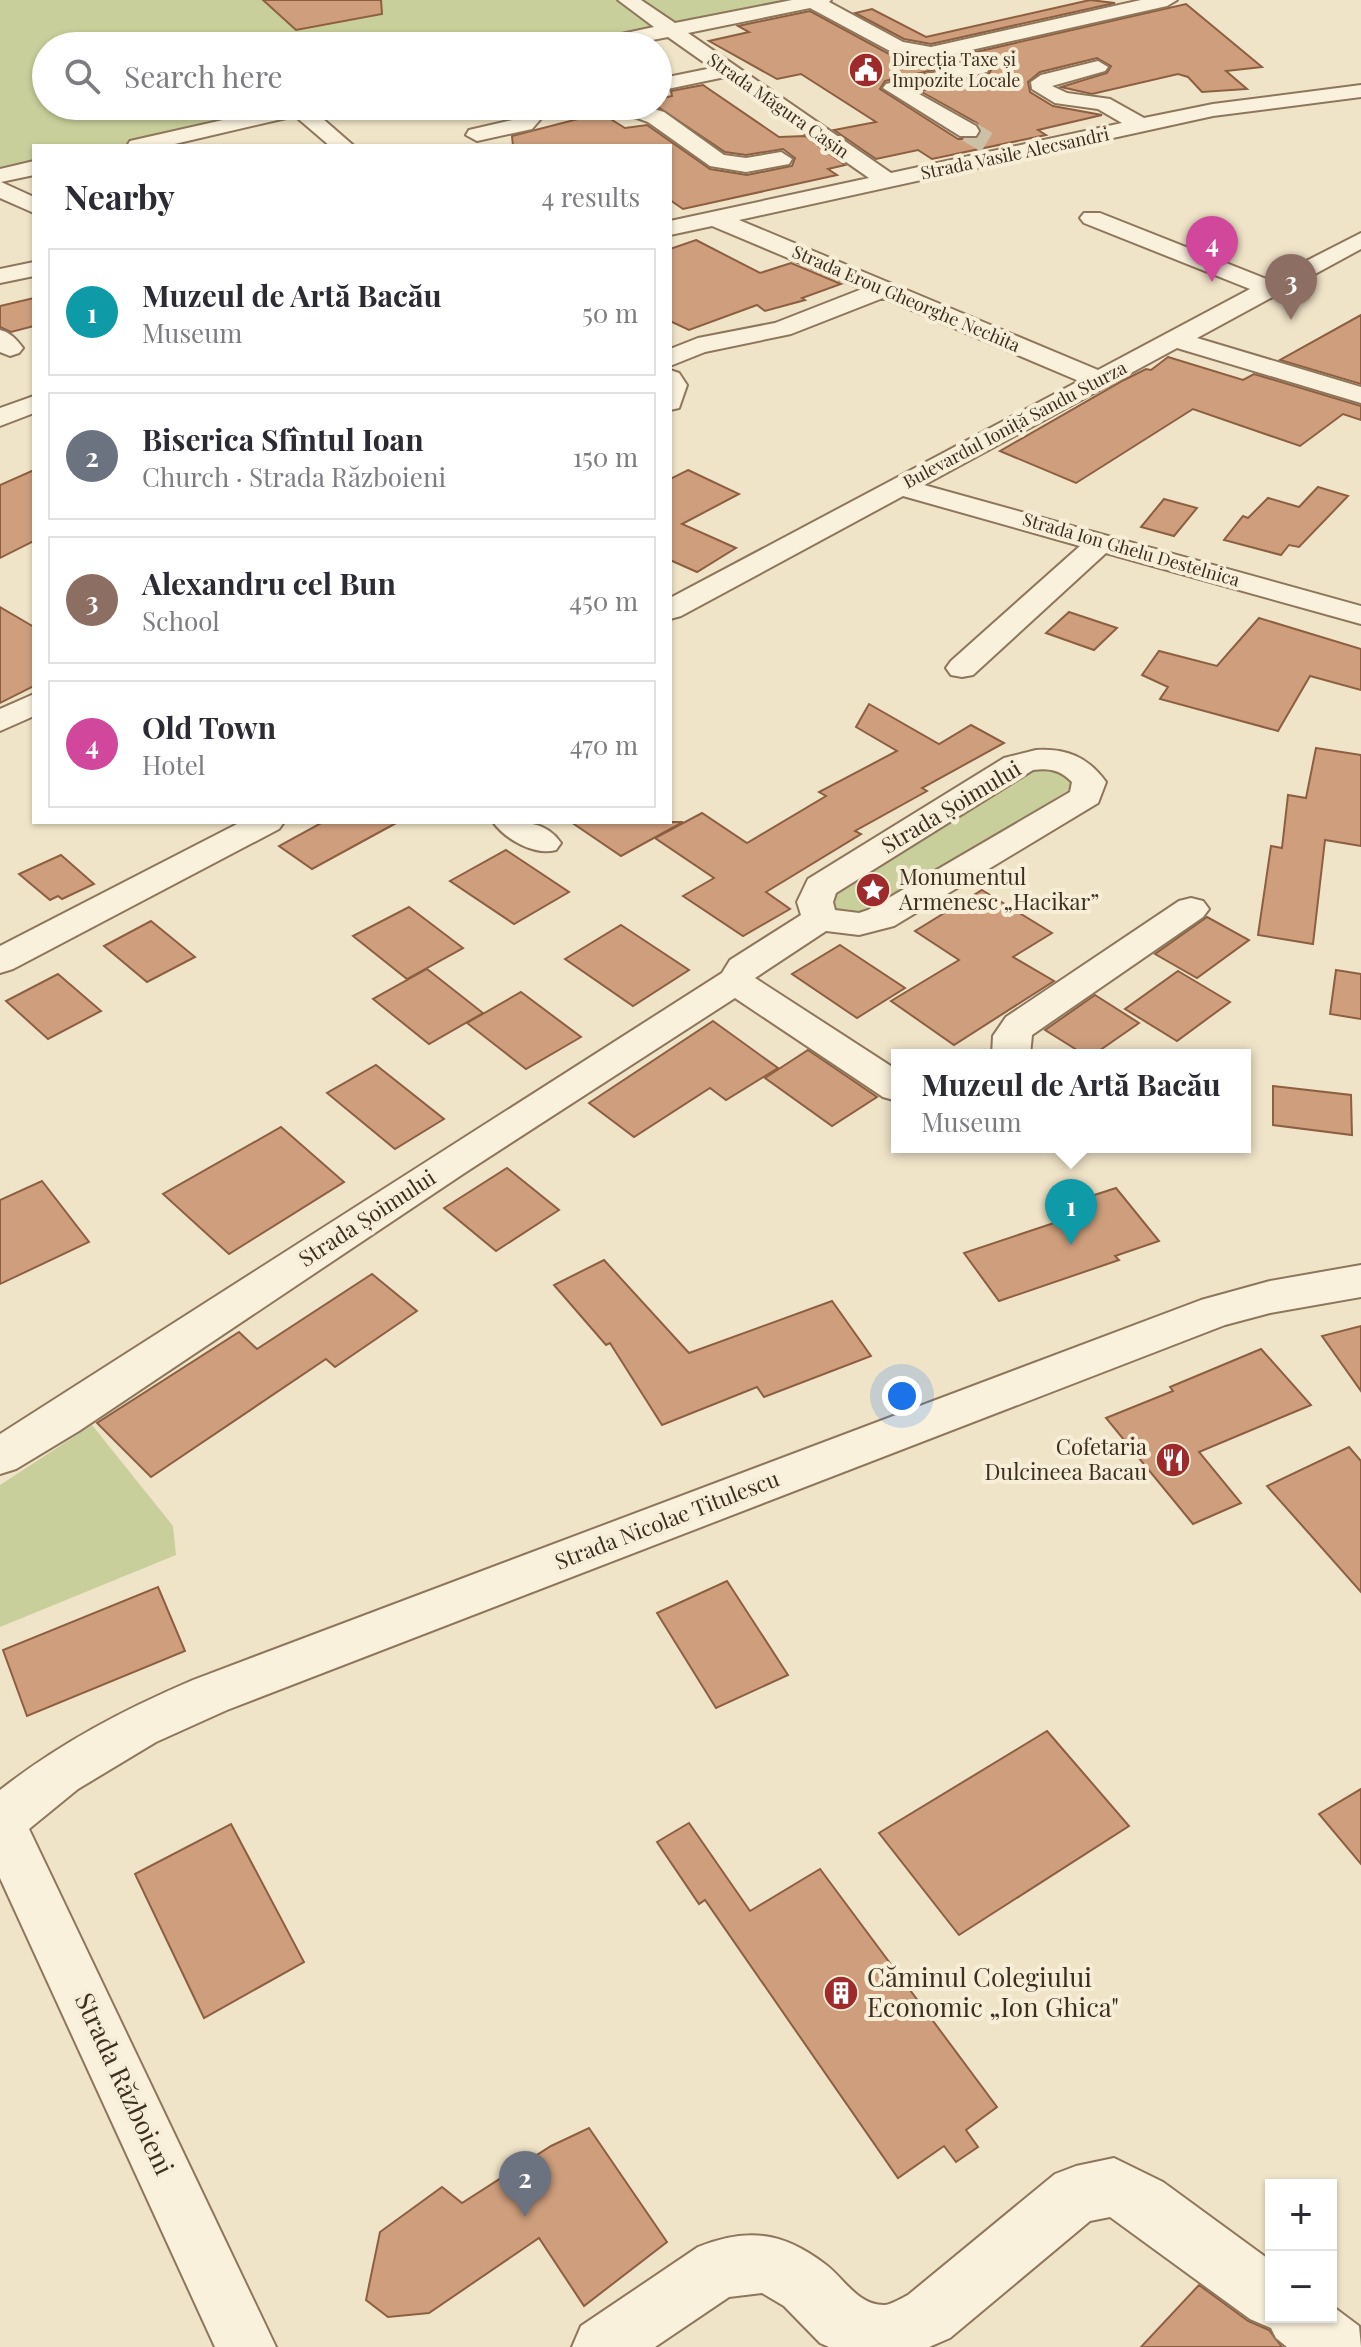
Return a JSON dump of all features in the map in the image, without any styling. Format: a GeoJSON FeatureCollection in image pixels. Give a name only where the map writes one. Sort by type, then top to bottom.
{"type":"FeatureCollection","features":[{"type":"Feature","properties":{"kind":"street","name":"Strada Măgura Cașin"},"geometry":{"type":"LineString","coordinates":[[628,0],[725,71],[888,181]]}},
{"type":"Feature","properties":{"kind":"street"},"geometry":{"type":"LineString","coordinates":[[655,32],[817,1],[897,47],[931,53],[1167,0]]}},
{"type":"Feature","properties":{"kind":"street"},"geometry":{"type":"LineString","coordinates":[[968,131],[893,88],[994,65]]}},
{"type":"Feature","properties":{"kind":"street"},"geometry":{"type":"LineString","coordinates":[[1098,67],[1048,79],[1041,82],[1042,89],[1062,99],[1103,103],[1142,126]]}},
{"type":"Feature","properties":{"kind":"street"},"geometry":{"type":"LineString","coordinates":[[672,82],[725,71]]}},
{"type":"Feature","properties":{"kind":"street","name":"Strada Vasile Alecsandri"},"geometry":{"type":"LineString","coordinates":[[672,228],[888,181],[1001,150],[1241,106],[1361,91]]}},
{"type":"Feature","properties":{"kind":"street"},"geometry":{"type":"LineString","coordinates":[[159,144],[222,138],[272,120]]}},
{"type":"Feature","properties":{"kind":"street"},"geometry":{"type":"LineString","coordinates":[[318,120],[341,144]]}},
{"type":"Feature","properties":{"kind":"street"},"geometry":{"type":"LineString","coordinates":[[477,135],[524,124],[528,120]]}},
{"type":"Feature","properties":{"kind":"street"},"geometry":{"type":"LineString","coordinates":[[660,120],[718,161],[746,165],[781,159]]}},
{"type":"Feature","properties":{"kind":"street"},"geometry":{"type":"LineString","coordinates":[[0,176],[32,168]]}},
{"type":"Feature","properties":{"kind":"street"},"geometry":{"type":"LineString","coordinates":[[0,189],[32,205]]}},
{"type":"Feature","properties":{"kind":"street","name":"Strada Erou Gheorghe Nechita"},"geometry":{"type":"LineString","coordinates":[[714,218],[1097,379]]}},
{"type":"Feature","properties":{"kind":"street"},"geometry":{"type":"LineString","coordinates":[[1092,218],[1271,289]]}},
{"type":"Feature","properties":{"kind":"street","name":"Bulevardul Ioniță Sandu Sturza"},"geometry":{"type":"LineString","coordinates":[[672,609],[1361,240]]}},
{"type":"Feature","properties":{"kind":"street"},"geometry":{"type":"LineString","coordinates":[[0,276],[32,269]]}},
{"type":"Feature","properties":{"kind":"street"},"geometry":{"type":"LineString","coordinates":[[672,357],[698,346],[782,329],[883,289]]}},
{"type":"Feature","properties":{"kind":"street"},"geometry":{"type":"LineString","coordinates":[[1176,340],[1361,395]]}},
{"type":"Feature","properties":{"kind":"street"},"geometry":{"type":"LineString","coordinates":[[0,418],[32,405]]}},
{"type":"Feature","properties":{"kind":"street","name":"Strada Ion Ghelu Destelnica"},"geometry":{"type":"LineString","coordinates":[[901,487],[1361,615]]}},
{"type":"Feature","properties":{"kind":"street"},"geometry":{"type":"LineString","coordinates":[[962,668],[1102,541]]}},
{"type":"Feature","properties":{"kind":"street"},"geometry":{"type":"LineString","coordinates":[[0,721],[32,705]]}},
{"type":"Feature","properties":{"kind":"street","name":"Strada Șoimului"},"geometry":{"type":"LineString","coordinates":[[0,1456],[63,1419],[452,1162],[735,981],[743,968],[820,919],[859,924],[881,918],[1079,802],[1086,796],[1089,782],[1078,768],[1054,760],[1027,761],[1016,765],[820,887],[815,902],[820,919]]}},
{"type":"Feature","properties":{"kind":"street"},"geometry":{"type":"LineString","coordinates":[[0,961],[263,824]]}},
{"type":"Feature","properties":{"kind":"street"},"geometry":{"type":"LineString","coordinates":[[513,824],[544,843]]}},
{"type":"Feature","properties":{"kind":"street"},"geometry":{"type":"LineString","coordinates":[[1011,1049],[1012,1036],[1019,1026],[1191,909]]}},
{"type":"Feature","properties":{"kind":"street"},"geometry":{"type":"LineString","coordinates":[[735,981],[891,1084]]}},
{"type":"Feature","properties":{"kind":"street","name":"Strada Nicolae Titulescu"},"geometry":{"type":"LineString","coordinates":[[0,1822],[60,1773],[138,1727],[210,1695],[1216,1311],[1270,1297],[1361,1281]]}},
{"type":"Feature","properties":{"kind":"street","name":"Strada Războieni"},"geometry":{"type":"LineString","coordinates":[[0,1822],[246,2347]]}},
{"type":"Feature","properties":{"kind":"street"},"geometry":{"type":"LineString","coordinates":[[602,2347],[719,2268],[767,2263],[805,2285],[841,2322],[885,2335],[929,2317],[1076,2195],[1114,2187],[1142,2203],[1265,2294]]}},
{"type":"Feature","properties":{"kind":"street"},"geometry":{"type":"LineString","coordinates":[[1305,2323],[1338,2347]]}},
{"type":"Feature","properties":{"kind":"green space"},"geometry":{"type":"Polygon","coordinates":[[[0,0],[808,0],[659,32],[32,32],[32,120],[252,120],[147,144],[32,144],[32,168],[0,176],[0,0]]]}},
{"type":"Feature","properties":{"kind":"green space"},"geometry":{"type":"Polygon","coordinates":[[[1038,765],[1062,766],[1075,786],[873,912],[853,915],[833,909],[830,892],[1038,765]]]}},
{"type":"Feature","properties":{"kind":"green space"},"geometry":{"type":"Polygon","coordinates":[[[92,1425],[173,1526],[176,1555],[0,1627],[0,1485],[92,1425]]]}},
{"type":"Feature","properties":{"kind":"building"},"geometry":{"type":"Polygon","coordinates":[[[263,0],[381,0],[382,14],[296,30],[263,0]]]}},
{"type":"Feature","properties":{"kind":"building"},"geometry":{"type":"Polygon","coordinates":[[[1090,0],[1115,3],[931,44],[904,39],[855,13],[872,9],[926,37],[1090,0]]]}},
{"type":"Feature","properties":{"kind":"building"},"geometry":{"type":"Polygon","coordinates":[[[1186,4],[1262,67],[1226,71],[1247,89],[1202,92],[1188,77],[1178,74],[1092,94],[1061,87],[1107,73],[1111,66],[1097,58],[1040,72],[1028,82],[1030,92],[1053,106],[1102,115],[1038,130],[1046,135],[932,159],[918,150],[876,159],[834,130],[876,122],[801,74],[777,79],[709,41],[749,32],[738,26],[810,11],[889,54],[932,62],[1186,4]],[[982,59],[885,81],[880,89],[958,139],[976,139],[982,133],[977,123],[920,91],[988,75],[993,67],[982,59]]]}},
{"type":"Feature","properties":{"kind":"building"},"geometry":{"type":"Polygon","coordinates":[[[703,85],[779,137],[805,136],[845,165],[828,169],[837,175],[683,209],[672,201],[672,144],[513,144],[512,136],[574,120],[612,120],[625,128],[647,125],[710,169],[747,175],[792,166],[795,158],[783,149],[746,155],[725,152],[672,116],[672,91],[703,85]]]}},
{"type":"Feature","properties":{"kind":"building"},"geometry":{"type":"Polygon","coordinates":[[[696,240],[760,273],[791,263],[841,284],[802,298],[805,300],[765,311],[757,305],[689,330],[672,322],[672,248],[696,240]]]}},
{"type":"Feature","properties":{"kind":"building"},"geometry":{"type":"Polygon","coordinates":[[[32,298],[32,327],[11,332],[0,327],[0,306],[32,298]]]}},
{"type":"Feature","properties":{"kind":"building"},"geometry":{"type":"Polygon","coordinates":[[[1361,315],[1361,384],[1280,360],[1361,315]]]}},
{"type":"Feature","properties":{"kind":"building"},"geometry":{"type":"Polygon","coordinates":[[[1168,357],[1243,380],[1254,374],[1361,406],[1361,420],[1343,414],[1300,446],[1193,409],[1076,483],[1000,451],[1124,380],[1146,369],[1151,370],[1168,357]]]}},
{"type":"Feature","properties":{"kind":"building"},"geometry":{"type":"Polygon","coordinates":[[[688,470],[739,494],[682,524],[736,548],[697,572],[672,561],[672,478],[688,470]]]}},
{"type":"Feature","properties":{"kind":"building"},"geometry":{"type":"Polygon","coordinates":[[[32,471],[32,542],[0,558],[0,485],[32,471]]]}},
{"type":"Feature","properties":{"kind":"building"},"geometry":{"type":"Polygon","coordinates":[[[1318,487],[1348,496],[1299,547],[1289,545],[1281,555],[1224,540],[1243,516],[1248,518],[1268,498],[1299,507],[1318,487]]]}},
{"type":"Feature","properties":{"kind":"building"},"geometry":{"type":"Polygon","coordinates":[[[1164,499],[1197,508],[1174,536],[1141,527],[1164,499]]]}},
{"type":"Feature","properties":{"kind":"building"},"geometry":{"type":"Polygon","coordinates":[[[0,607],[32,626],[32,687],[0,703],[0,607]]]}},
{"type":"Feature","properties":{"kind":"building"},"geometry":{"type":"Polygon","coordinates":[[[1069,612],[1117,628],[1094,650],[1046,633],[1069,612]]]}},
{"type":"Feature","properties":{"kind":"building"},"geometry":{"type":"Polygon","coordinates":[[[1259,618],[1361,649],[1361,690],[1310,676],[1278,731],[1160,699],[1168,687],[1142,675],[1159,651],[1217,666],[1259,618]]]}},
{"type":"Feature","properties":{"kind":"building"},"geometry":{"type":"Polygon","coordinates":[[[869,704],[939,744],[971,725],[1004,743],[922,788],[927,791],[855,831],[861,834],[766,892],[790,909],[743,936],[683,896],[714,878],[655,838],[702,813],[747,843],[826,796],[819,792],[897,751],[856,727],[869,704]]]}},
{"type":"Feature","properties":{"kind":"building"},"geometry":{"type":"Polygon","coordinates":[[[1316,748],[1361,755],[1361,846],[1325,840],[1313,944],[1258,935],[1271,846],[1282,848],[1288,795],[1306,798],[1316,748]]]}},
{"type":"Feature","properties":{"kind":"building"},"geometry":{"type":"Polygon","coordinates":[[[683,822],[621,856],[574,824],[683,822]]]}},
{"type":"Feature","properties":{"kind":"building"},"geometry":{"type":"Polygon","coordinates":[[[319,824],[394,824],[312,869],[279,846],[319,824]]]}},
{"type":"Feature","properties":{"kind":"building"},"geometry":{"type":"Polygon","coordinates":[[[506,850],[569,892],[514,924],[450,881],[506,850]]]}},
{"type":"Feature","properties":{"kind":"building"},"geometry":{"type":"Polygon","coordinates":[[[61,855],[94,884],[62,899],[58,896],[50,900],[19,874],[61,855]]]}},
{"type":"Feature","properties":{"kind":"building"},"geometry":{"type":"Polygon","coordinates":[[[982,890],[1052,933],[1013,957],[1054,981],[954,1045],[891,1001],[959,960],[915,931],[982,890]]]}},
{"type":"Feature","properties":{"kind":"building"},"geometry":{"type":"Polygon","coordinates":[[[409,907],[463,948],[407,979],[353,936],[409,907]]]}},
{"type":"Feature","properties":{"kind":"building"},"geometry":{"type":"Polygon","coordinates":[[[1207,917],[1249,940],[1197,978],[1155,954],[1207,917]]]}},
{"type":"Feature","properties":{"kind":"building"},"geometry":{"type":"Polygon","coordinates":[[[151,921],[195,957],[147,982],[104,946],[151,921]]]}},
{"type":"Feature","properties":{"kind":"building"},"geometry":{"type":"Polygon","coordinates":[[[621,925],[689,970],[633,1006],[565,959],[621,925]]]}},
{"type":"Feature","properties":{"kind":"building"},"geometry":{"type":"Polygon","coordinates":[[[840,945],[905,988],[857,1018],[792,974],[840,945]]]}},
{"type":"Feature","properties":{"kind":"building"},"geometry":{"type":"Polygon","coordinates":[[[427,969],[483,1013],[429,1044],[373,999],[427,969]]]}},
{"type":"Feature","properties":{"kind":"building"},"geometry":{"type":"Polygon","coordinates":[[[1336,970],[1361,974],[1361,1019],[1330,1014],[1336,970]]]}},
{"type":"Feature","properties":{"kind":"building"},"geometry":{"type":"Polygon","coordinates":[[[1178,971],[1230,1002],[1177,1041],[1125,1009],[1178,971]]]}},
{"type":"Feature","properties":{"kind":"building"},"geometry":{"type":"Polygon","coordinates":[[[58,974],[101,1011],[48,1039],[6,1001],[58,974]]]}},
{"type":"Feature","properties":{"kind":"building"},"geometry":{"type":"Polygon","coordinates":[[[521,992],[581,1037],[526,1069],[467,1023],[521,992]]]}},
{"type":"Feature","properties":{"kind":"building"},"geometry":{"type":"Polygon","coordinates":[[[1095,995],[1139,1023],[1102,1049],[1075,1049],[1045,1030],[1095,995]]]}},
{"type":"Feature","properties":{"kind":"building"},"geometry":{"type":"Polygon","coordinates":[[[713,1021],[778,1068],[726,1100],[710,1088],[634,1137],[589,1103],[713,1021]]]}},
{"type":"Feature","properties":{"kind":"building"},"geometry":{"type":"Polygon","coordinates":[[[808,1050],[877,1097],[832,1126],[765,1078],[808,1050]]]}},
{"type":"Feature","properties":{"kind":"building"},"geometry":{"type":"Polygon","coordinates":[[[376,1065],[444,1119],[395,1149],[327,1093],[376,1065]]]}},
{"type":"Feature","properties":{"kind":"building"},"geometry":{"type":"Polygon","coordinates":[[[1273,1086],[1351,1095],[1352,1135],[1273,1125],[1273,1086]]]}},
{"type":"Feature","properties":{"kind":"building"},"geometry":{"type":"Polygon","coordinates":[[[281,1127],[344,1182],[229,1254],[163,1194],[281,1127]]]}},
{"type":"Feature","properties":{"kind":"building"},"geometry":{"type":"Polygon","coordinates":[[[507,1168],[559,1210],[496,1251],[444,1208],[507,1168]]]}},
{"type":"Feature","properties":{"kind":"building"},"geometry":{"type":"Polygon","coordinates":[[[42,1181],[89,1242],[0,1284],[0,1200],[42,1181]]]}},
{"type":"Feature","properties":{"kind":"building"},"geometry":{"type":"Polygon","coordinates":[[[1116,1188],[1159,1241],[1115,1256],[1119,1260],[999,1301],[964,1253],[1057,1222],[1048,1210],[1116,1188]]]}},
{"type":"Feature","properties":{"kind":"building"},"geometry":{"type":"Polygon","coordinates":[[[604,1260],[689,1353],[832,1301],[871,1356],[764,1397],[757,1387],[662,1425],[610,1343],[606,1345],[554,1285],[604,1260]]]}},
{"type":"Feature","properties":{"kind":"building"},"geometry":{"type":"Polygon","coordinates":[[[372,1274],[417,1311],[335,1367],[326,1359],[151,1477],[97,1423],[239,1332],[257,1349],[372,1274]]]}},
{"type":"Feature","properties":{"kind":"building"},"geometry":{"type":"Polygon","coordinates":[[[1361,1326],[1361,1391],[1322,1336],[1361,1326]]]}},
{"type":"Feature","properties":{"kind":"building"},"geometry":{"type":"Polygon","coordinates":[[[1261,1349],[1311,1405],[1199,1452],[1241,1503],[1193,1524],[1106,1418],[1173,1391],[1170,1387],[1261,1349]]]}},
{"type":"Feature","properties":{"kind":"building"},"geometry":{"type":"Polygon","coordinates":[[[1349,1447],[1361,1461],[1361,1592],[1267,1486],[1349,1447]]]}},
{"type":"Feature","properties":{"kind":"building"},"geometry":{"type":"Polygon","coordinates":[[[727,1581],[788,1675],[716,1708],[657,1613],[727,1581]]]}},
{"type":"Feature","properties":{"kind":"building"},"geometry":{"type":"Polygon","coordinates":[[[158,1587],[185,1651],[27,1716],[3,1650],[158,1587]]]}},
{"type":"Feature","properties":{"kind":"building"},"geometry":{"type":"Polygon","coordinates":[[[1047,1731],[1129,1826],[959,1935],[879,1833],[1047,1731]]]}},
{"type":"Feature","properties":{"kind":"building"},"geometry":{"type":"Polygon","coordinates":[[[1361,1789],[1361,1864],[1319,1814],[1361,1789]]]}},
{"type":"Feature","properties":{"kind":"building","name":"Căminul Colegiului Economic „Ion Ghica\""},"geometry":{"type":"Polygon","coordinates":[[[689,1823],[750,1911],[820,1869],[997,2107],[966,2130],[978,2147],[956,2162],[944,2146],[898,2178],[705,1900],[699,1904],[657,1842],[689,1823]]]}},
{"type":"Feature","properties":{"kind":"building"},"geometry":{"type":"Polygon","coordinates":[[[231,1824],[304,1962],[204,2018],[135,1874],[231,1824]]]}},
{"type":"Feature","properties":{"kind":"building"},"geometry":{"type":"Polygon","coordinates":[[[589,2128],[667,2242],[584,2306],[539,2238],[429,2313],[388,2317],[366,2300],[380,2232],[442,2187],[462,2203],[551,2146],[589,2128]]]}},
{"type":"Feature","properties":{"kind":"building"},"geometry":{"type":"Polygon","coordinates":[[[1199,2285],[1248,2321],[1269,2330],[1282,2347],[1141,2347],[1199,2285]]]}},
{"type":"Feature","properties":{"kind":"tunnel"},"geometry":{"type":"LineString","coordinates":[[968,131],[993,146]]}},
{"type":"Feature","properties":{"kind":"place","name":"Direcția Taxe și Impozite Locale"},"geometry":{"type":"Point","coordinates":[866,70]}},
{"type":"Feature","properties":{"kind":"place","name":"Old Town"},"geometry":{"type":"Point","coordinates":[1212,282]}},
{"type":"Feature","properties":{"kind":"place","name":"Alexandru cel Bun"},"geometry":{"type":"Point","coordinates":[1291,320]}},
{"type":"Feature","properties":{"kind":"place","name":"Monumentul Armenesc „Hacikar”"},"geometry":{"type":"Point","coordinates":[873,890]}},
{"type":"Feature","properties":{"kind":"place","name":"Muzeul de Artă Bacău"},"geometry":{"type":"Point","coordinates":[1071,1245]}},
{"type":"Feature","properties":{"kind":"place","name":"Cofetaria Dulcineea Bacau"},"geometry":{"type":"Point","coordinates":[1173,1460]}},
{"type":"Feature","properties":{"kind":"place","name":"Căminul Colegiului Economic „Ion Ghica\""},"geometry":{"type":"Point","coordinates":[841,1993]}},
{"type":"Feature","properties":{"kind":"place","name":"Biserica Sfîntul Ioan"},"geometry":{"type":"Point","coordinates":[525,2217]}}]}
